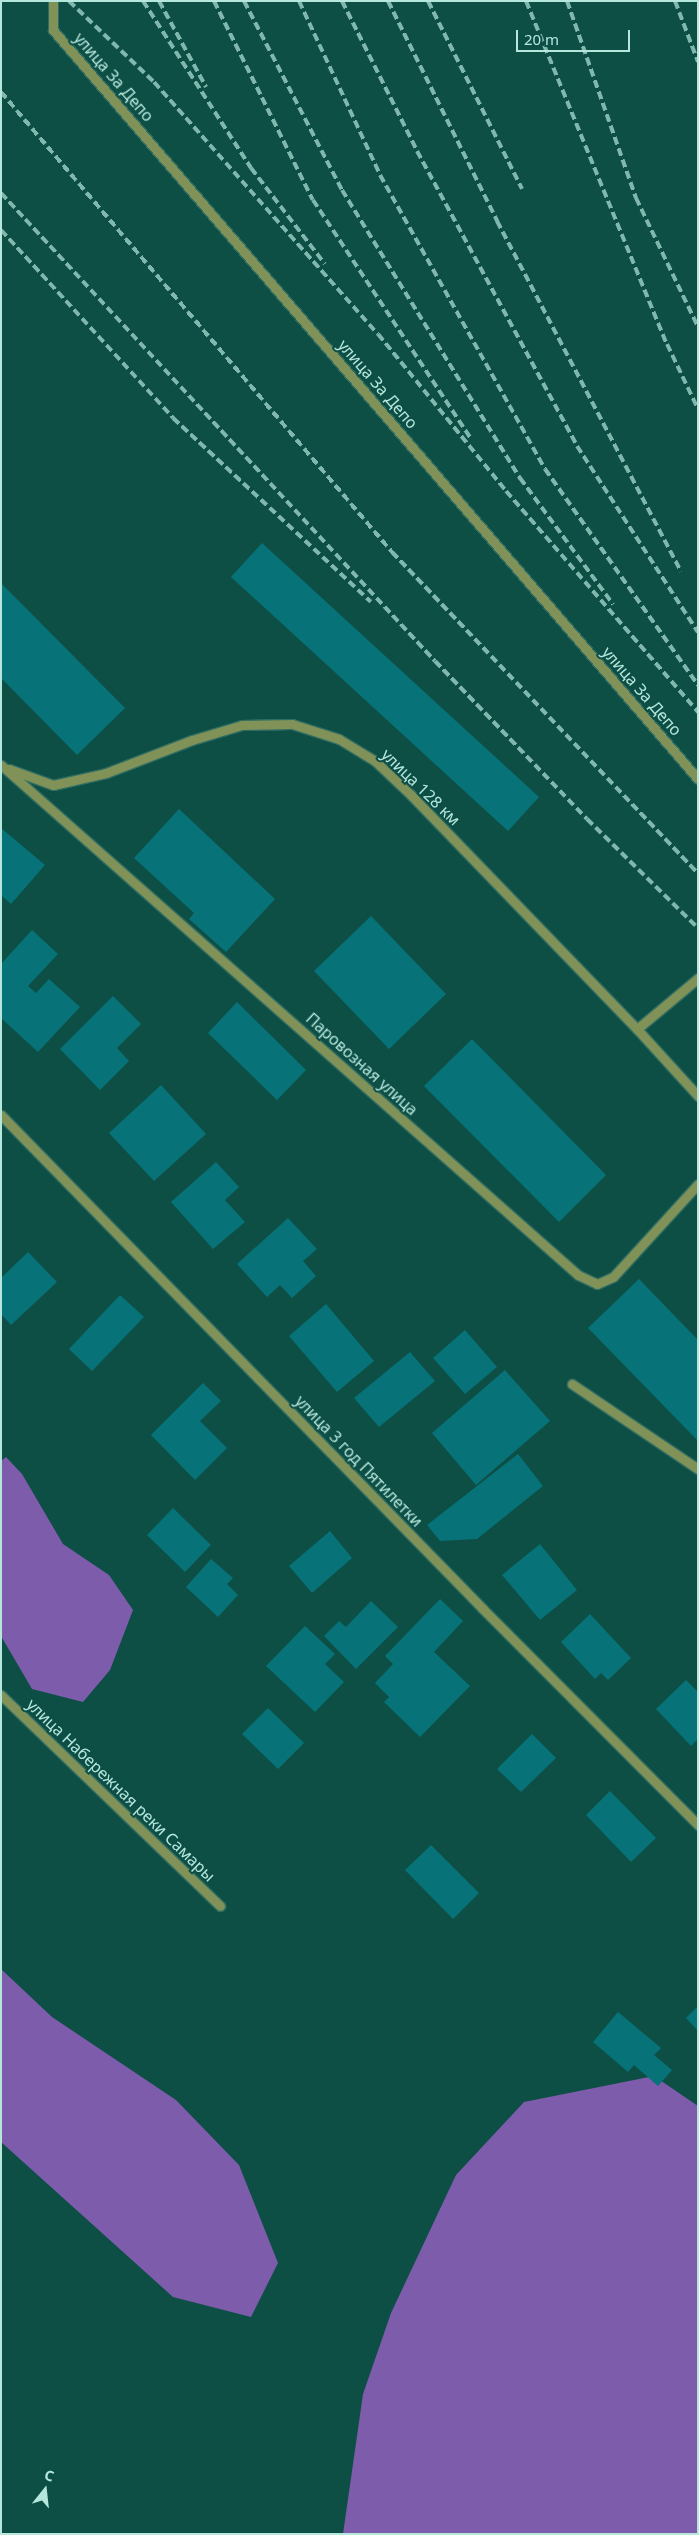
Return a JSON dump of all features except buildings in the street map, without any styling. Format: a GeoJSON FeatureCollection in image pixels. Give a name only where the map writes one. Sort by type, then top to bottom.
{"type":"FeatureCollection","features":[{"type":"Feature","properties":{"kind":"street","name":"улица За Депо"},"geometry":{"type":"LineString","coordinates":[[53,1],[53,30],[698,779]]}},
{"type":"Feature","properties":{"kind":"street","name":"улица 128 км"},"geometry":{"type":"LineString","coordinates":[[2,767],[53,785],[106,774],[192,740],[242,724],[292,724],[339,739],[375,761],[412,796],[637,1029],[698,1096]]}},
{"type":"Feature","properties":{"kind":"street","name":"Паровозная улица"},"geometry":{"type":"LineString","coordinates":[[2,767],[578,1275],[597,1284],[613,1277],[698,1184]]}},
{"type":"Feature","properties":{"kind":"street"},"geometry":{"type":"LineString","coordinates":[[637,1029],[698,978]]}},
{"type":"Feature","properties":{"kind":"street","name":"улица 3 год Пятилетки"},"geometry":{"type":"LineString","coordinates":[[1,1115],[483,1609],[698,1825]]}},
{"type":"Feature","properties":{"kind":"street"},"geometry":{"type":"LineString","coordinates":[[572,1384],[698,1469]]}},
{"type":"Feature","properties":{"kind":"street","name":"улица Набережная реки Самары"},"geometry":{"type":"LineString","coordinates":[[1,1695],[220,1906]]}},
{"type":"Feature","properties":{"kind":"shaded area"},"geometry":{"type":"Polygon","coordinates":[[[6,1457],[22,1474],[63,1544],[109,1575],[133,1610],[110,1670],[83,1702],[32,1689],[1,1636],[1,1461],[6,1457]]]}},
{"type":"Feature","properties":{"kind":"shaded area"},"geometry":{"type":"Polygon","coordinates":[[[1,1969],[52,2017],[176,2100],[239,2165],[278,2263],[251,2317],[173,2297],[1,2142],[1,1969]]]}},
{"type":"Feature","properties":{"kind":"shaded area"},"geometry":{"type":"Polygon","coordinates":[[[654,2076],[698,2106],[698,2534],[343,2534],[363,2394],[391,2313],[456,2175],[524,2102],[654,2076]]]}},
{"type":"Feature","properties":{"kind":"railway"},"geometry":{"type":"LineString","coordinates":[[69,1],[154,82],[378,334],[506,491],[698,712]]}},
{"type":"Feature","properties":{"kind":"railway"},"geometry":{"type":"LineString","coordinates":[[143,1],[251,168],[325,264]]}},
{"type":"Feature","properties":{"kind":"railway"},"geometry":{"type":"LineString","coordinates":[[159,1],[206,87]]}},
{"type":"Feature","properties":{"kind":"railway"},"geometry":{"type":"LineString","coordinates":[[214,1],[313,200],[471,439]]}},
{"type":"Feature","properties":{"kind":"railway"},"geometry":{"type":"LineString","coordinates":[[244,1],[342,190],[520,478],[613,604]]}},
{"type":"Feature","properties":{"kind":"railway"},"geometry":{"type":"LineString","coordinates":[[299,1],[380,175],[545,469],[698,685]]}},
{"type":"Feature","properties":{"kind":"railway"},"geometry":{"type":"LineString","coordinates":[[342,1],[417,151],[577,446],[698,632]]}},
{"type":"Feature","properties":{"kind":"railway"},"geometry":{"type":"LineString","coordinates":[[388,1],[497,221],[681,572]]}},
{"type":"Feature","properties":{"kind":"railway"},"geometry":{"type":"LineString","coordinates":[[428,1],[522,189]]}},
{"type":"Feature","properties":{"kind":"railway"},"geometry":{"type":"LineString","coordinates":[[526,1],[667,344],[698,409]]}},
{"type":"Feature","properties":{"kind":"railway"},"geometry":{"type":"LineString","coordinates":[[567,1],[636,198],[698,327]]}},
{"type":"Feature","properties":{"kind":"railway"},"geometry":{"type":"LineString","coordinates":[[675,1],[698,62]]}},
{"type":"Feature","properties":{"kind":"railway"},"geometry":{"type":"LineString","coordinates":[[1,92],[392,552],[698,873]]}},
{"type":"Feature","properties":{"kind":"railway"},"geometry":{"type":"LineString","coordinates":[[1,193],[435,661],[587,819],[698,928]]}},
{"type":"Feature","properties":{"kind":"railway"},"geometry":{"type":"LineString","coordinates":[[1,230],[173,418],[371,602]]}}]}
